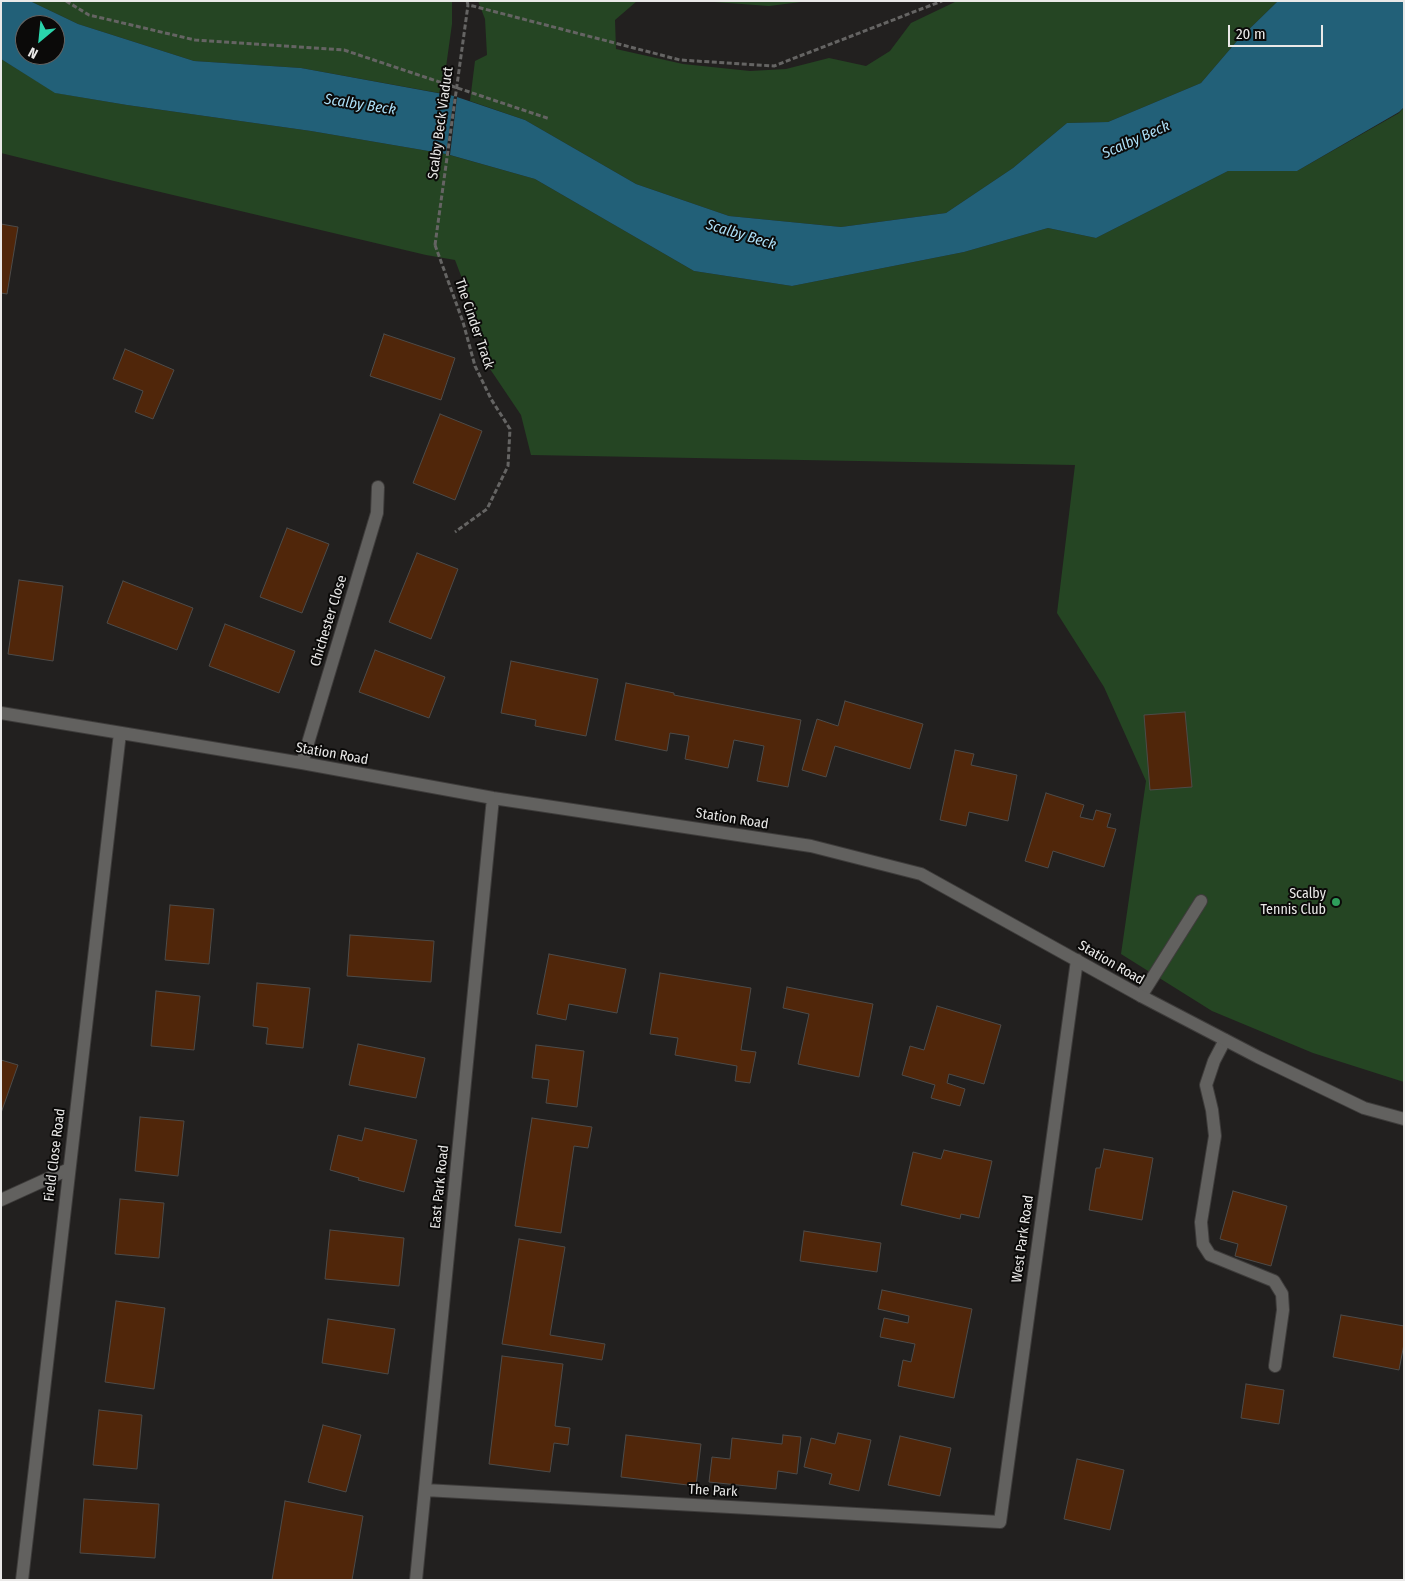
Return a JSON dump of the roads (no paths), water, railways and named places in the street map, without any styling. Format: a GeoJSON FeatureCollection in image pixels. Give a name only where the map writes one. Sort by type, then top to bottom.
{"type":"FeatureCollection","features":[{"type":"Feature","properties":{"kind":"street","name":"Chichester Close"},"geometry":{"type":"LineString","coordinates":[[302,763],[378,513],[378,487]]}},
{"type":"Feature","properties":{"kind":"street","name":"Station Road"},"geometry":{"type":"LineString","coordinates":[[1,713],[302,763],[494,798],[811,846],[921,874],[1141,996],[1225,1040],[1364,1108],[1404,1119]]}},
{"type":"Feature","properties":{"kind":"street","name":"Field Close Road"},"geometry":{"type":"LineString","coordinates":[[22,1580],[120,733]]}},
{"type":"Feature","properties":{"kind":"street","name":"East Park Road"},"geometry":{"type":"LineString","coordinates":[[416,1580],[494,798]]}},
{"type":"Feature","properties":{"kind":"street"},"geometry":{"type":"LineString","coordinates":[[1141,996],[1201,901]]}},
{"type":"Feature","properties":{"kind":"street","name":"West Park Road"},"geometry":{"type":"LineString","coordinates":[[1000,1522],[1077,960]]}},
{"type":"Feature","properties":{"kind":"street"},"geometry":{"type":"LineString","coordinates":[[1225,1040],[1214,1061],[1206,1084],[1215,1136],[1201,1222],[1203,1244],[1210,1255],[1274,1281],[1282,1294],[1284,1310],[1275,1366]]}},
{"type":"Feature","properties":{"kind":"street"},"geometry":{"type":"LineString","coordinates":[[1,1200],[69,1169]]}},
{"type":"Feature","properties":{"kind":"street","name":"The Park"},"geometry":{"type":"LineString","coordinates":[[425,1490],[1000,1522]]}},
{"type":"Feature","properties":{"kind":"water","name":"Scalby Beck"},"geometry":{"type":"Polygon","coordinates":[[[1,1],[30,1],[59,15],[15,15],[15,65],[65,65],[65,18],[78,24],[194,61],[301,68],[454,96],[446,154],[311,131],[55,93],[1,59],[1,1]]]}},
{"type":"Feature","properties":{"kind":"water","name":"Scalby Beck"},"geometry":{"type":"Polygon","coordinates":[[[1278,1],[1404,1],[1404,107],[1399,112],[1297,171],[1228,171],[1096,238],[1048,228],[964,252],[792,286],[694,271],[535,179],[450,155],[457,97],[525,120],[636,184],[729,216],[841,227],[946,213],[1013,168],[1067,123],[1108,122],[1201,83],[1237,41],[1278,1]]]}},
{"type":"Feature","properties":{"kind":"place","name":"Scalby Tennis Club"},"geometry":{"type":"Point","coordinates":[1336,902]}}]}
